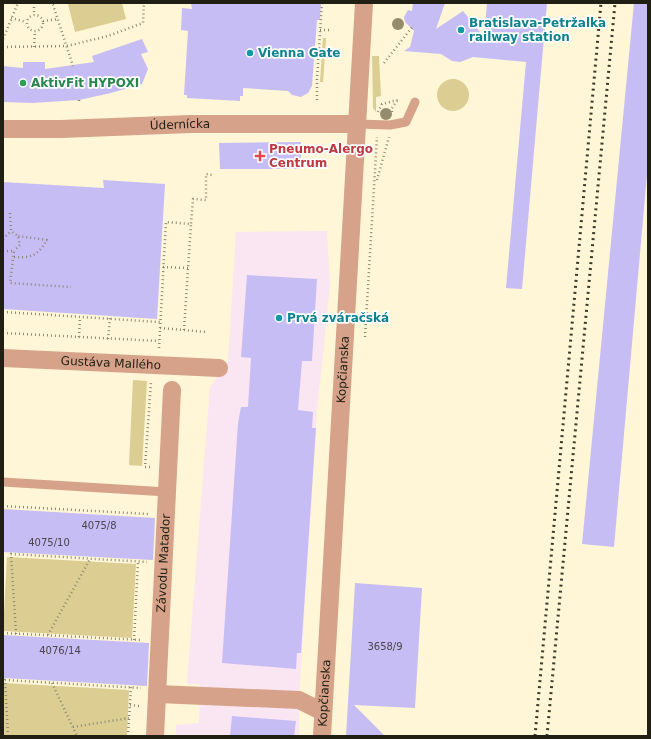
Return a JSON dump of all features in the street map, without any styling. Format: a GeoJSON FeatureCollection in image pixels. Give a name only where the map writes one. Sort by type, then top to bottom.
{"type":"FeatureCollection","features":[{"type":"Feature","properties":{"kind":"street","name":"Kopčianska"},"geometry":{"type":"LineString","coordinates":[[322,736],[358,86],[364,3]]}},
{"type":"Feature","properties":{"kind":"street","name":"Údernícka"},"geometry":{"type":"LineString","coordinates":[[3,129],[61,129],[191,124],[357,124]]}},
{"type":"Feature","properties":{"kind":"street","name":"Gustáva Mallého"},"geometry":{"type":"LineString","coordinates":[[3,358],[219,368]]}},
{"type":"Feature","properties":{"kind":"street","name":"Závodu Matador"},"geometry":{"type":"LineString","coordinates":[[155,736],[151,691],[160,642],[172,390]]}},
{"type":"Feature","properties":{"kind":"street"},"geometry":{"type":"LineString","coordinates":[[151,691],[299,700],[323,712]]}},
{"type":"Feature","properties":{"kind":"lane"},"geometry":{"type":"LineString","coordinates":[[357,124],[390,125],[406,122],[415,102]]}},
{"type":"Feature","properties":{"kind":"lane"},"geometry":{"type":"LineString","coordinates":[[3,482],[167,492]]}},
{"type":"Feature","properties":{"kind":"path"},"geometry":{"type":"LineString","coordinates":[[3,39],[18,3]]}},
{"type":"Feature","properties":{"kind":"path"},"geometry":{"type":"LineString","coordinates":[[34,3],[34,15]]}},
{"type":"Feature","properties":{"kind":"path"},"geometry":{"type":"LineString","coordinates":[[49,3],[54,5],[74,66]]}},
{"type":"Feature","properties":{"kind":"path"},"geometry":{"type":"LineString","coordinates":[[3,47],[67,46],[108,36],[143,23],[144,3]]}},
{"type":"Feature","properties":{"kind":"path"},"geometry":{"type":"LineString","coordinates":[[317,100],[322,3]]}},
{"type":"Feature","properties":{"kind":"path"},"geometry":{"type":"LineString","coordinates":[[26,22],[28,18],[34,15],[41,18],[43,21]]}},
{"type":"Feature","properties":{"kind":"path"},"geometry":{"type":"LineString","coordinates":[[11,18],[26,22]]}},
{"type":"Feature","properties":{"kind":"path"},"geometry":{"type":"LineString","coordinates":[[43,21],[58,19]]}},
{"type":"Feature","properties":{"kind":"path"},"geometry":{"type":"LineString","coordinates":[[35,32],[41,28],[43,21]]}},
{"type":"Feature","properties":{"kind":"path"},"geometry":{"type":"LineString","coordinates":[[26,22],[28,29],[35,32]]}},
{"type":"Feature","properties":{"kind":"path"},"geometry":{"type":"LineString","coordinates":[[384,63],[413,26]]}},
{"type":"Feature","properties":{"kind":"path"},"geometry":{"type":"LineString","coordinates":[[320,30],[332,30]]}},
{"type":"Feature","properties":{"kind":"path"},"geometry":{"type":"LineString","coordinates":[[34,47],[35,32]]}},
{"type":"Feature","properties":{"kind":"path"},"geometry":{"type":"LineString","coordinates":[[378,112],[382,104],[398,100],[392,108],[388,141],[375,184],[378,124]]}},
{"type":"Feature","properties":{"kind":"path"},"geometry":{"type":"LineString","coordinates":[[184,330],[193,199],[206,200],[206,174],[212,175]]}},
{"type":"Feature","properties":{"kind":"path"},"geometry":{"type":"LineString","coordinates":[[3,239],[11,231],[10,213]]}},
{"type":"Feature","properties":{"kind":"path"},"geometry":{"type":"LineString","coordinates":[[153,468],[145,467],[150,382],[156,383],[158,366],[166,222],[191,224]]}},
{"type":"Feature","properties":{"kind":"path"},"geometry":{"type":"LineString","coordinates":[[11,231],[18,236],[47,240],[40,252],[28,258],[14,257]]}},
{"type":"Feature","properties":{"kind":"path"},"geometry":{"type":"LineString","coordinates":[[18,236],[20,245],[14,252],[10,283],[72,287]]}},
{"type":"Feature","properties":{"kind":"path"},"geometry":{"type":"LineString","coordinates":[[3,251],[14,252]]}},
{"type":"Feature","properties":{"kind":"path"},"geometry":{"type":"LineString","coordinates":[[163,266],[188,268]]}},
{"type":"Feature","properties":{"kind":"path"},"geometry":{"type":"LineString","coordinates":[[3,312],[160,322]]}},
{"type":"Feature","properties":{"kind":"path"},"geometry":{"type":"LineString","coordinates":[[79,337],[80,317]]}},
{"type":"Feature","properties":{"kind":"path"},"geometry":{"type":"LineString","coordinates":[[108,339],[110,318]]}},
{"type":"Feature","properties":{"kind":"path"},"geometry":{"type":"LineString","coordinates":[[160,328],[207,332]]}},
{"type":"Feature","properties":{"kind":"path"},"geometry":{"type":"LineString","coordinates":[[3,333],[159,341]]}},
{"type":"Feature","properties":{"kind":"path"},"geometry":{"type":"LineString","coordinates":[[3,506],[149,514]]}},
{"type":"Feature","properties":{"kind":"path"},"geometry":{"type":"LineString","coordinates":[[6,552],[12,554],[164,563]]}},
{"type":"Feature","properties":{"kind":"path"},"geometry":{"type":"LineString","coordinates":[[12,554],[16,634]]}},
{"type":"Feature","properties":{"kind":"path"},"geometry":{"type":"LineString","coordinates":[[48,635],[90,559]]}},
{"type":"Feature","properties":{"kind":"path"},"geometry":{"type":"LineString","coordinates":[[134,640],[138,562]]}},
{"type":"Feature","properties":{"kind":"path"},"geometry":{"type":"LineString","coordinates":[[3,633],[160,642]]}},
{"type":"Feature","properties":{"kind":"path"},"geometry":{"type":"LineString","coordinates":[[8,736],[4,680],[131,687],[151,691]]}},
{"type":"Feature","properties":{"kind":"path"},"geometry":{"type":"LineString","coordinates":[[52,683],[77,736]]}},
{"type":"Feature","properties":{"kind":"path"},"geometry":{"type":"LineString","coordinates":[[128,736],[131,687]]}},
{"type":"Feature","properties":{"kind":"path"},"geometry":{"type":"LineString","coordinates":[[73,727],[129,718]]}},
{"type":"Feature","properties":{"kind":"shaded area"},"geometry":{"type":"Polygon","coordinates":[[[122,3],[126,19],[75,32],[68,4],[122,3]]]}},
{"type":"Feature","properties":{"kind":"shaded area"},"geometry":{"type":"Polygon","coordinates":[[[323,38],[326,38],[323,82],[320,82],[323,38]]]}},
{"type":"Feature","properties":{"kind":"shaded area"},"geometry":{"type":"Polygon","coordinates":[[[372,56],[379,56],[381,96],[376,97],[376,112],[373,108],[372,56]]]}},
{"type":"Feature","properties":{"kind":"shaded area"},"geometry":{"type":"Polygon","coordinates":[[[450,79],[456,79],[465,83],[469,95],[465,107],[456,111],[450,111],[441,107],[437,98],[437,92],[441,83],[450,79]]]}},
{"type":"Feature","properties":{"kind":"shaded area"},"geometry":{"type":"Polygon","coordinates":[[[327,231],[330,285],[317,411],[299,700],[299,736],[176,736],[176,725],[199,723],[200,684],[187,684],[188,670],[210,387],[228,362],[236,232],[327,231]]]}},
{"type":"Feature","properties":{"kind":"shaded area"},"geometry":{"type":"Polygon","coordinates":[[[133,380],[147,381],[142,466],[129,465],[133,380]]]}},
{"type":"Feature","properties":{"kind":"shaded area"},"geometry":{"type":"Polygon","coordinates":[[[7,557],[136,564],[132,638],[3,631],[7,557]]]}},
{"type":"Feature","properties":{"kind":"shaded area"},"geometry":{"type":"Polygon","coordinates":[[[3,683],[129,690],[127,736],[3,736],[3,683]]]}},
{"type":"Feature","properties":{"kind":"building","name":"Vienna Gate"},"geometry":{"type":"Polygon","coordinates":[[[191,3],[321,3],[320,20],[317,20],[312,86],[308,93],[301,97],[292,95],[288,91],[243,88],[243,96],[240,96],[240,101],[187,98],[187,95],[184,95],[188,31],[181,30],[182,8],[192,9],[191,3]]]}},
{"type":"Feature","properties":{"kind":"building"},"geometry":{"type":"Polygon","coordinates":[[[413,3],[445,3],[436,29],[463,11],[484,37],[487,3],[547,3],[522,289],[506,288],[526,62],[473,57],[460,62],[452,61],[441,54],[404,51],[410,47],[414,31],[405,22],[404,17],[408,10],[412,11],[413,3]]]}},
{"type":"Feature","properties":{"kind":"building"},"geometry":{"type":"Polygon","coordinates":[[[634,3],[648,3],[648,163],[614,547],[582,544],[634,3]]]}},
{"type":"Feature","properties":{"kind":"building"},"geometry":{"type":"Polygon","coordinates":[[[142,39],[148,52],[141,54],[148,69],[142,84],[79,100],[32,103],[3,102],[3,66],[23,68],[23,62],[45,62],[45,69],[94,62],[92,56],[142,39]]]}},
{"type":"Feature","properties":{"kind":"building","name":"Pneumo-Alergo Centrum"},"geometry":{"type":"Polygon","coordinates":[[[301,142],[301,169],[220,169],[219,143],[301,142]]]}},
{"type":"Feature","properties":{"kind":"building"},"geometry":{"type":"Polygon","coordinates":[[[103,180],[165,184],[157,319],[3,309],[3,182],[104,188],[103,180]]]}},
{"type":"Feature","properties":{"kind":"building"},"geometry":{"type":"Polygon","coordinates":[[[247,275],[317,279],[312,361],[302,361],[298,410],[313,412],[312,428],[316,428],[301,653],[297,653],[296,669],[222,663],[238,423],[241,407],[248,407],[251,358],[241,357],[247,275]]]}},
{"type":"Feature","properties":{"kind":"building"},"geometry":{"type":"Polygon","coordinates":[[[3,509],[155,518],[153,560],[3,552],[3,509]]]}},
{"type":"Feature","properties":{"kind":"building"},"geometry":{"type":"Polygon","coordinates":[[[355,583],[422,588],[415,708],[354,705],[385,736],[346,736],[355,583]]]}},
{"type":"Feature","properties":{"kind":"building"},"geometry":{"type":"Polygon","coordinates":[[[3,635],[149,643],[147,686],[3,678],[3,635]]]}},
{"type":"Feature","properties":{"kind":"building"},"geometry":{"type":"Polygon","coordinates":[[[232,716],[296,721],[294,736],[230,736],[232,716]]]}},
{"type":"Feature","properties":{"kind":"railway"},"geometry":{"type":"LineString","coordinates":[[535,736],[601,3]]}},
{"type":"Feature","properties":{"kind":"railway"},"geometry":{"type":"LineString","coordinates":[[547,736],[615,3]]}},
{"type":"Feature","properties":{"kind":"place","name":"Bratislava-Petržalka railway station"},"geometry":{"type":"Point","coordinates":[461,30]}},
{"type":"Feature","properties":{"kind":"place","name":"Vienna Gate"},"geometry":{"type":"Point","coordinates":[250,53]}},
{"type":"Feature","properties":{"kind":"place","name":"AktivFit HYPOXI"},"geometry":{"type":"Point","coordinates":[23,83]}},
{"type":"Feature","properties":{"kind":"place","name":"Pneumo-Alergo Centrum"},"geometry":{"type":"Point","coordinates":[260,156]}},
{"type":"Feature","properties":{"kind":"place","name":"Prvá zváračská"},"geometry":{"type":"Point","coordinates":[279,318]}}]}
